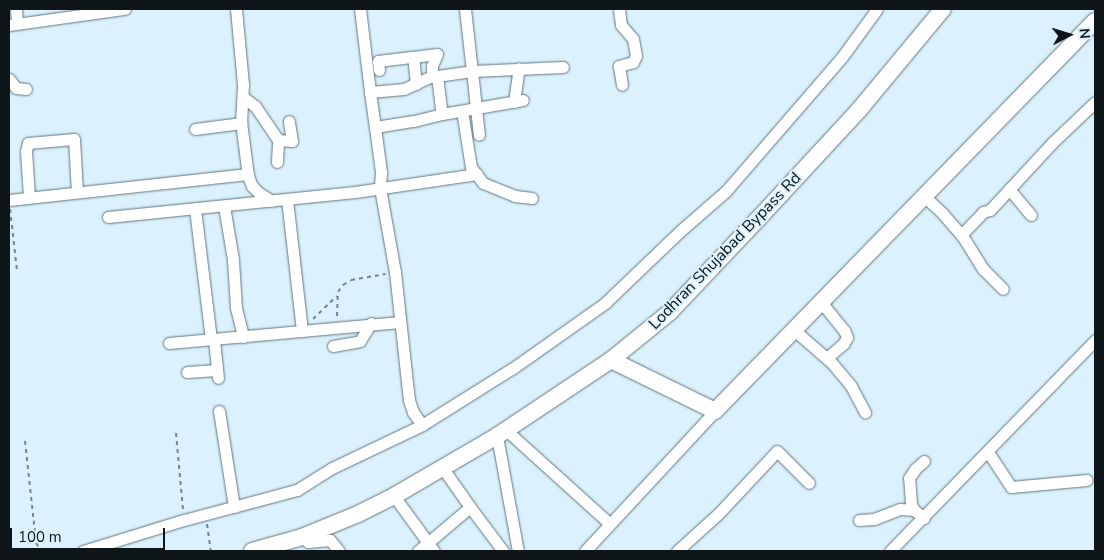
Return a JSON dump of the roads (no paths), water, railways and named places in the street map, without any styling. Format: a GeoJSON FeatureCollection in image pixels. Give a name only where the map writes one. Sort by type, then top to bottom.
{"type":"FeatureCollection","features":[{"type":"Feature","properties":{"kind":"street"},"geometry":{"type":"LineString","coordinates":[[16,9],[13,24],[125,9]]}},
{"type":"Feature","properties":{"kind":"street"},"geometry":{"type":"LineString","coordinates":[[236,9],[243,98],[242,123],[248,174],[252,186],[272,201]]}},
{"type":"Feature","properties":{"kind":"street"},"geometry":{"type":"LineString","coordinates":[[360,9],[375,127],[380,188],[395,272],[409,400],[413,412],[422,425]]}},
{"type":"Feature","properties":{"kind":"street"},"geometry":{"type":"LineString","coordinates":[[465,9],[479,135]]}},
{"type":"Feature","properties":{"kind":"street"},"geometry":{"type":"LineString","coordinates":[[619,9],[621,25],[633,39],[636,56],[633,62],[619,66],[622,85]]}},
{"type":"Feature","properties":{"kind":"street"},"geometry":{"type":"LineString","coordinates":[[83,551],[184,520],[297,490],[332,468],[422,425],[513,368],[605,303],[679,232],[726,191],[842,57],[877,9]]}},
{"type":"Feature","properties":{"kind":"street","name":"Lodhran Shujabad Bypass Rd"},"geometry":{"type":"LineString","coordinates":[[252,551],[268,549],[302,537],[358,514],[394,496],[501,433],[611,360],[670,312],[760,218],[859,110],[943,9]]}},
{"type":"Feature","properties":{"kind":"street"},"geometry":{"type":"LineString","coordinates":[[585,551],[715,411],[1095,21]]}},
{"type":"Feature","properties":{"kind":"street"},"geometry":{"type":"LineString","coordinates":[[379,70],[378,61],[437,54],[432,66],[442,114]]}},
{"type":"Feature","properties":{"kind":"street"},"geometry":{"type":"LineString","coordinates":[[413,57],[416,84]]}},
{"type":"Feature","properties":{"kind":"street"},"geometry":{"type":"LineString","coordinates":[[370,92],[404,89],[435,77],[472,71],[563,67]]}},
{"type":"Feature","properties":{"kind":"street"},"geometry":{"type":"LineString","coordinates":[[375,127],[414,122],[442,114],[518,101],[519,68]]}},
{"type":"Feature","properties":{"kind":"street"},"geometry":{"type":"LineString","coordinates":[[9,79],[16,88],[26,89]]}},
{"type":"Feature","properties":{"kind":"street"},"geometry":{"type":"LineString","coordinates":[[243,98],[254,106],[278,140],[276,150],[277,162]]}},
{"type":"Feature","properties":{"kind":"street"},"geometry":{"type":"LineString","coordinates":[[961,235],[1010,189],[1052,142],[1095,102]]}},
{"type":"Feature","properties":{"kind":"street"},"geometry":{"type":"LineString","coordinates":[[462,111],[472,167],[483,183],[516,196],[532,198]]}},
{"type":"Feature","properties":{"kind":"street"},"geometry":{"type":"LineString","coordinates":[[278,140],[292,141],[289,120]]}},
{"type":"Feature","properties":{"kind":"street"},"geometry":{"type":"LineString","coordinates":[[195,129],[242,123]]}},
{"type":"Feature","properties":{"kind":"street"},"geometry":{"type":"LineString","coordinates":[[29,197],[26,150],[28,143],[74,139],[77,192]]}},
{"type":"Feature","properties":{"kind":"street"},"geometry":{"type":"LineString","coordinates":[[9,204],[29,197],[248,174]]}},
{"type":"Feature","properties":{"kind":"street"},"geometry":{"type":"LineString","coordinates":[[108,218],[287,200],[476,174]]}},
{"type":"Feature","properties":{"kind":"street"},"geometry":{"type":"LineString","coordinates":[[1010,189],[1031,215]]}},
{"type":"Feature","properties":{"kind":"street"},"geometry":{"type":"LineString","coordinates":[[924,196],[961,235],[983,269],[1003,289]]}},
{"type":"Feature","properties":{"kind":"street"},"geometry":{"type":"LineString","coordinates":[[287,200],[302,331]]}},
{"type":"Feature","properties":{"kind":"street"},"geometry":{"type":"LineString","coordinates":[[224,206],[232,260],[236,308],[243,337]]}},
{"type":"Feature","properties":{"kind":"street"},"geometry":{"type":"LineString","coordinates":[[187,372],[217,374],[195,209]]}},
{"type":"Feature","properties":{"kind":"street"},"geometry":{"type":"LineString","coordinates":[[821,302],[838,322],[847,337],[844,343],[827,358]]}},
{"type":"Feature","properties":{"kind":"street"},"geometry":{"type":"LineString","coordinates":[[169,343],[371,323],[400,322]]}},
{"type":"Feature","properties":{"kind":"street"},"geometry":{"type":"LineString","coordinates":[[333,346],[360,341],[371,323]]}},
{"type":"Feature","properties":{"kind":"street"},"geometry":{"type":"LineString","coordinates":[[794,330],[827,358],[851,386],[865,412]]}},
{"type":"Feature","properties":{"kind":"street"},"geometry":{"type":"LineString","coordinates":[[890,551],[1095,340]]}},
{"type":"Feature","properties":{"kind":"street"},"geometry":{"type":"LineString","coordinates":[[611,360],[715,411]]}},
{"type":"Feature","properties":{"kind":"street"},"geometry":{"type":"LineString","coordinates":[[219,411],[234,507]]}},
{"type":"Feature","properties":{"kind":"street"},"geometry":{"type":"LineString","coordinates":[[501,433],[610,524]]}},
{"type":"Feature","properties":{"kind":"street"},"geometry":{"type":"LineString","coordinates":[[501,433],[518,551]]}},
{"type":"Feature","properties":{"kind":"street"},"geometry":{"type":"LineString","coordinates":[[677,551],[718,514],[777,450],[809,483]]}},
{"type":"Feature","properties":{"kind":"street"},"geometry":{"type":"LineString","coordinates":[[988,452],[1011,487],[1087,480]]}},
{"type":"Feature","properties":{"kind":"street"},"geometry":{"type":"LineString","coordinates":[[924,461],[915,469],[910,478],[914,510],[924,518]]}},
{"type":"Feature","properties":{"kind":"street"},"geometry":{"type":"LineString","coordinates":[[442,467],[503,551]]}},
{"type":"Feature","properties":{"kind":"street"},"geometry":{"type":"LineString","coordinates":[[394,496],[431,547]]}},
{"type":"Feature","properties":{"kind":"street"},"geometry":{"type":"LineString","coordinates":[[418,551],[431,547],[470,507]]}},
{"type":"Feature","properties":{"kind":"street"},"geometry":{"type":"LineString","coordinates":[[859,520],[874,519],[900,509],[914,510]]}},
{"type":"Feature","properties":{"kind":"street"},"geometry":{"type":"LineString","coordinates":[[302,537],[308,542],[330,540],[338,551]]}}]}
